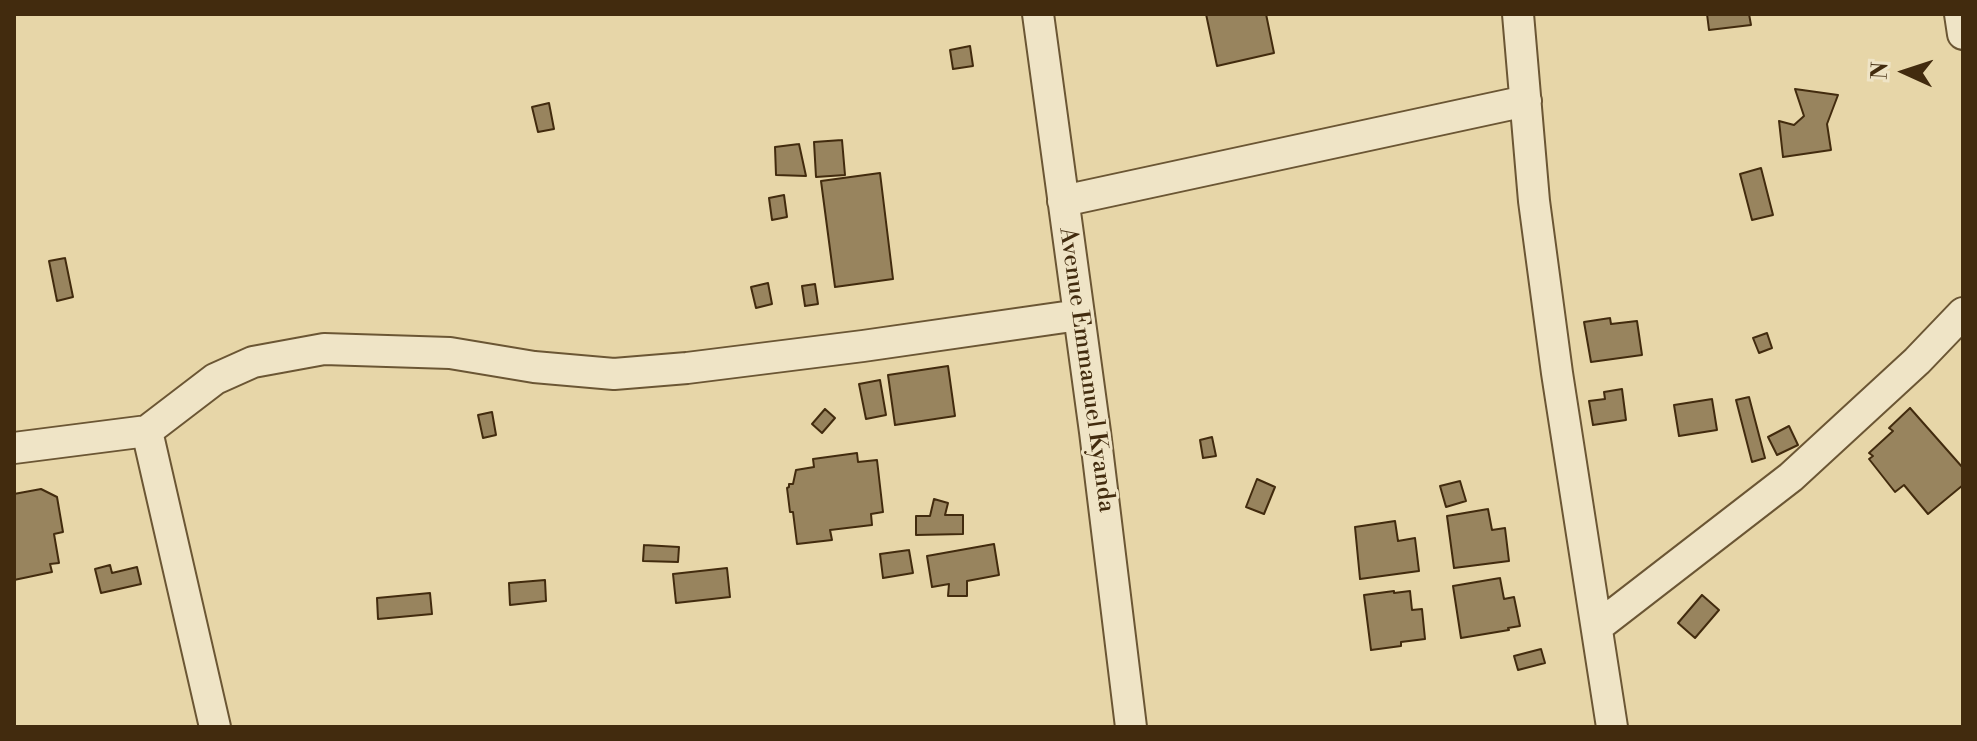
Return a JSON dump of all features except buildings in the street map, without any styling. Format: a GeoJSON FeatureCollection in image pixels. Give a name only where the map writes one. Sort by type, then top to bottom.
{"type":"FeatureCollection","features":[{"type":"Feature","properties":{"kind":"street","name":"Avenue Emmanuel Kyanda"},"geometry":{"type":"LineString","coordinates":[[1038,14],[1131,727]]}},
{"type":"Feature","properties":{"kind":"street"},"geometry":{"type":"LineString","coordinates":[[1518,14],[1536,213],[1557,373],[1612,727]]}},
{"type":"Feature","properties":{"kind":"street"},"geometry":{"type":"LineString","coordinates":[[1960,14],[1963,34]]}},
{"type":"Feature","properties":{"kind":"street"},"geometry":{"type":"LineString","coordinates":[[1063,201],[1526,101]]}},
{"type":"Feature","properties":{"kind":"street"},"geometry":{"type":"LineString","coordinates":[[1597,627],[1791,477],[1917,361],[1963,313]]}},
{"type":"Feature","properties":{"kind":"street"},"geometry":{"type":"LineString","coordinates":[[14,448],[147,431],[215,379],[253,362],[324,349],[450,353],[534,367],[614,374],[848,348],[1079,315]]}},
{"type":"Feature","properties":{"kind":"street"},"geometry":{"type":"LineString","coordinates":[[147,431],[215,727]]}}]}
